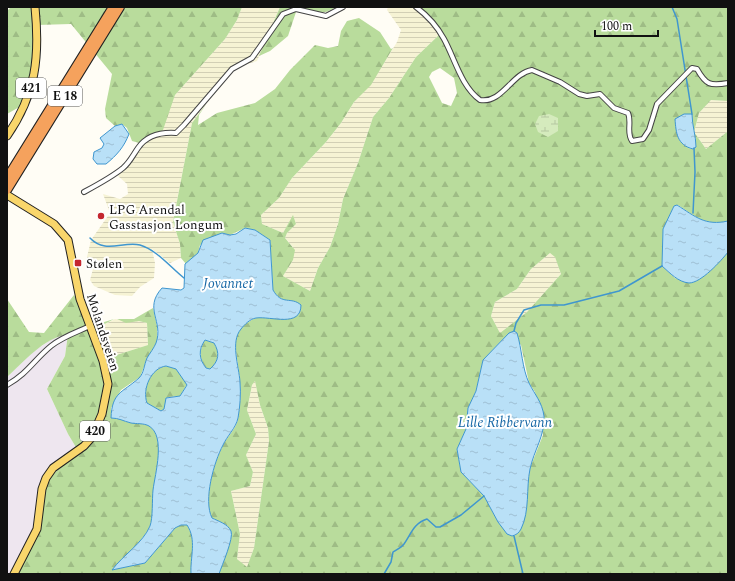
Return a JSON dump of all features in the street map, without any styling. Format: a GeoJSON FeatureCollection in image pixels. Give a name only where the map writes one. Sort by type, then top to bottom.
{"type":"FeatureCollection","features":[{"type":"Feature","properties":{"kind":"highway","name":"E 18"},"geometry":{"type":"LineString","coordinates":[[8,184],[113,7]]}},
{"type":"Feature","properties":{"kind":"highway","name":"E 18"},"geometry":{"type":"LineString","coordinates":[[8,184],[120,7]]}},
{"type":"Feature","properties":{"kind":"main road","name":"421"},"geometry":{"type":"LineString","coordinates":[[7,136],[24,107],[33,80],[37,52],[34,7]]}},
{"type":"Feature","properties":{"kind":"main road","name":"Molandsveien"},"geometry":{"type":"LineString","coordinates":[[7,196],[54,224],[66,236],[71,249],[76,283],[107,378],[107,392],[102,414],[95,432],[88,442],[53,468],[46,478],[42,489],[37,529],[14,574]]}},
{"type":"Feature","properties":{"kind":"street"},"geometry":{"type":"LineString","coordinates":[[84,192],[122,168],[129,162],[138,146],[152,136],[162,132],[176,133],[232,69],[252,58],[283,14],[296,9],[326,16],[343,7]]}},
{"type":"Feature","properties":{"kind":"street"},"geometry":{"type":"LineString","coordinates":[[416,7],[435,24],[469,88],[480,100],[492,99],[526,71],[532,70],[540,72],[579,94],[587,96],[600,94],[614,108],[628,113],[630,118],[630,138],[632,141],[643,139],[649,130],[656,104],[692,68],[697,69],[709,84],[713,85],[728,83]]}},
{"type":"Feature","properties":{"kind":"street"},"geometry":{"type":"LineString","coordinates":[[7,385],[31,368],[43,353],[57,342],[90,326]]}},
{"type":"Feature","properties":{"kind":"shaded area"},"geometry":{"type":"Polygon","coordinates":[[[242,7],[280,7],[257,61],[233,69],[192,123],[173,222],[180,244],[181,258],[170,263],[152,249],[155,263],[154,278],[140,287],[132,296],[115,295],[94,286],[90,280],[93,269],[87,257],[91,240],[110,213],[103,194],[120,199],[128,194],[127,184],[118,176],[170,106],[175,95],[225,39],[237,20],[242,7]]]}},
{"type":"Feature","properties":{"kind":"shaded area"},"geometry":{"type":"Polygon","coordinates":[[[388,7],[418,7],[440,34],[416,57],[389,98],[373,117],[358,163],[343,199],[338,224],[330,247],[318,268],[310,291],[283,276],[293,260],[293,247],[285,238],[287,233],[296,224],[293,216],[283,233],[262,224],[261,215],[279,198],[292,178],[326,142],[341,123],[354,102],[371,84],[397,42],[401,30],[387,10],[388,7]]]}},
{"type":"Feature","properties":{"kind":"shaded area"},"geometry":{"type":"Polygon","coordinates":[[[711,100],[728,101],[728,131],[706,149],[694,132],[699,113],[711,100]]]}},
{"type":"Feature","properties":{"kind":"shaded area"},"geometry":{"type":"Polygon","coordinates":[[[550,253],[555,256],[561,274],[527,312],[500,333],[491,316],[495,302],[517,289],[531,269],[550,253]]]}},
{"type":"Feature","properties":{"kind":"shaded area"},"geometry":{"type":"Polygon","coordinates":[[[115,319],[147,323],[148,345],[107,358],[96,337],[101,326],[115,319]]]}},
{"type":"Feature","properties":{"kind":"shaded area"},"geometry":{"type":"Polygon","coordinates":[[[68,334],[65,356],[47,389],[68,434],[77,449],[13,574],[7,574],[7,377],[34,351],[55,337],[68,334]]]}},
{"type":"Feature","properties":{"kind":"shaded area"},"geometry":{"type":"Polygon","coordinates":[[[255,380],[260,405],[268,428],[269,441],[254,548],[247,568],[237,559],[240,534],[231,491],[250,486],[253,472],[246,455],[256,434],[247,410],[252,385],[255,380]]]}},
{"type":"Feature","properties":{"kind":"green space"},"geometry":{"type":"Polygon","coordinates":[[[11,7],[242,7],[237,20],[225,39],[175,95],[163,130],[143,144],[132,141],[127,128],[122,124],[115,126],[106,118],[105,109],[112,74],[71,24],[37,25],[32,66],[21,106],[7,114],[7,11],[11,7]]]}},
{"type":"Feature","properties":{"kind":"green space"},"geometry":{"type":"Polygon","coordinates":[[[280,7],[337,7],[326,12],[296,12],[288,36],[270,51],[259,56],[280,7]]]}},
{"type":"Feature","properties":{"kind":"green space"},"geometry":{"type":"Polygon","coordinates":[[[418,7],[728,7],[728,101],[711,100],[699,113],[694,131],[692,114],[688,148],[693,149],[696,147],[694,133],[706,149],[728,131],[728,221],[707,221],[696,217],[678,205],[674,206],[663,229],[662,266],[675,278],[689,283],[708,273],[728,252],[728,574],[219,574],[228,526],[212,518],[209,492],[213,471],[220,453],[238,419],[240,406],[240,377],[236,350],[236,337],[243,326],[257,317],[301,306],[276,295],[273,290],[270,240],[255,230],[245,228],[230,235],[222,233],[200,245],[198,253],[186,264],[181,258],[180,244],[173,222],[192,123],[207,103],[199,115],[198,125],[217,113],[255,103],[275,89],[290,70],[315,45],[328,48],[338,46],[341,31],[347,21],[359,18],[380,32],[391,49],[393,48],[371,85],[354,102],[341,123],[326,142],[292,178],[279,198],[261,215],[262,224],[283,233],[293,215],[296,224],[287,233],[285,238],[295,250],[293,260],[283,276],[310,291],[318,268],[330,247],[338,224],[343,199],[358,163],[373,117],[389,98],[416,57],[440,34],[418,7]],[[440,68],[432,72],[429,77],[442,103],[451,106],[457,93],[454,78],[440,68]],[[550,253],[531,269],[517,289],[495,302],[491,316],[500,333],[527,312],[561,274],[555,257],[550,253]],[[509,333],[483,360],[476,391],[468,408],[466,429],[457,449],[461,472],[484,496],[498,522],[512,536],[516,535],[527,491],[530,468],[543,435],[535,392],[529,383],[521,345],[509,333]],[[255,381],[252,385],[247,410],[256,434],[246,455],[253,472],[250,486],[231,491],[240,534],[237,559],[247,567],[254,548],[269,441],[268,428],[260,405],[255,381]]]}},
{"type":"Feature","properties":{"kind":"green space"},"geometry":{"type":"Polygon","coordinates":[[[549,114],[558,118],[558,131],[548,137],[538,132],[535,124],[539,116],[549,114]]]}},
{"type":"Feature","properties":{"kind":"green space"},"geometry":{"type":"Polygon","coordinates":[[[74,295],[91,326],[114,319],[101,326],[96,337],[107,358],[148,345],[147,323],[139,321],[126,323],[117,319],[134,319],[153,308],[157,326],[157,342],[147,359],[140,377],[121,390],[111,408],[111,418],[149,426],[154,431],[158,446],[150,526],[138,543],[112,570],[145,563],[175,528],[181,525],[187,525],[192,537],[191,574],[13,574],[31,542],[49,478],[68,461],[77,449],[68,434],[47,389],[65,356],[68,334],[50,341],[34,351],[7,377],[7,299],[29,332],[44,333],[74,295]]]}},
{"type":"Feature","properties":{"kind":"green space"},"geometry":{"type":"Polygon","coordinates":[[[205,340],[214,343],[218,354],[217,360],[210,369],[206,368],[201,358],[201,351],[205,340]]]}},
{"type":"Feature","properties":{"kind":"green space"},"geometry":{"type":"Polygon","coordinates":[[[166,366],[176,369],[187,384],[180,396],[168,397],[164,409],[161,411],[147,403],[146,392],[152,375],[156,371],[166,366]]]}},
{"type":"Feature","properties":{"kind":"water"},"geometry":{"type":"Polygon","coordinates":[[[684,114],[692,114],[696,147],[693,149],[684,145],[678,138],[675,119],[684,114]]]}},
{"type":"Feature","properties":{"kind":"water"},"geometry":{"type":"Polygon","coordinates":[[[122,124],[129,134],[122,147],[106,164],[97,164],[93,159],[94,152],[102,148],[104,144],[100,138],[115,126],[122,124]]]}},
{"type":"Feature","properties":{"kind":"water"},"geometry":{"type":"Polygon","coordinates":[[[677,205],[695,217],[707,221],[728,221],[728,252],[705,276],[689,283],[678,279],[662,266],[663,229],[674,206],[677,205]]]}},
{"type":"Feature","properties":{"kind":"water","name":"Jovannet"},"geometry":{"type":"Polygon","coordinates":[[[245,228],[255,230],[270,240],[273,290],[280,298],[297,302],[301,305],[300,312],[291,319],[256,318],[246,324],[238,334],[236,341],[236,354],[240,382],[240,405],[238,418],[216,461],[209,491],[212,518],[225,525],[231,531],[231,539],[225,558],[219,574],[191,574],[192,537],[187,525],[181,525],[175,528],[145,563],[112,570],[143,538],[150,526],[158,456],[157,438],[154,431],[147,425],[111,418],[113,403],[119,394],[141,376],[147,358],[156,343],[158,328],[154,302],[162,288],[181,290],[184,288],[185,264],[198,253],[203,240],[222,233],[230,235],[236,234],[245,228]],[[205,340],[201,347],[200,354],[206,368],[210,369],[217,360],[218,354],[214,343],[205,340]],[[166,366],[156,371],[152,375],[146,392],[147,403],[161,411],[164,409],[166,398],[180,396],[187,385],[176,369],[166,366]]]}},
{"type":"Feature","properties":{"kind":"water","name":"Lille Ribbervann"},"geometry":{"type":"Polygon","coordinates":[[[514,331],[517,333],[523,365],[529,383],[543,411],[544,423],[541,437],[530,469],[526,515],[519,532],[512,536],[507,534],[498,522],[484,496],[461,472],[457,449],[466,429],[468,408],[476,391],[483,360],[509,333],[514,331]]]}},
{"type":"Feature","properties":{"kind":"waterway"},"geometry":{"type":"LineString","coordinates":[[672,7],[677,19],[692,114]]}},
{"type":"Feature","properties":{"kind":"waterway"},"geometry":{"type":"LineString","coordinates":[[693,213],[695,172],[694,148]]}},
{"type":"Feature","properties":{"kind":"waterway"},"geometry":{"type":"LineString","coordinates":[[90,238],[96,243],[108,246],[134,244],[146,247],[158,255],[184,278]]}},
{"type":"Feature","properties":{"kind":"waterway"},"geometry":{"type":"LineString","coordinates":[[514,331],[516,323],[524,310],[541,305],[564,305],[619,291],[662,266]]}},
{"type":"Feature","properties":{"kind":"waterway"},"geometry":{"type":"LineString","coordinates":[[384,574],[391,562],[393,552],[403,545],[413,529],[419,523],[427,519],[436,527],[440,527],[461,515],[484,496]]}},
{"type":"Feature","properties":{"kind":"waterway"},"geometry":{"type":"LineString","coordinates":[[514,536],[523,574]]}},
{"type":"Feature","properties":{"kind":"place","name":"LPG Arendal Gasstasjon Longum"},"geometry":{"type":"Point","coordinates":[101,216]}},
{"type":"Feature","properties":{"kind":"place","name":"Stølen"},"geometry":{"type":"Point","coordinates":[78,263]}}]}
